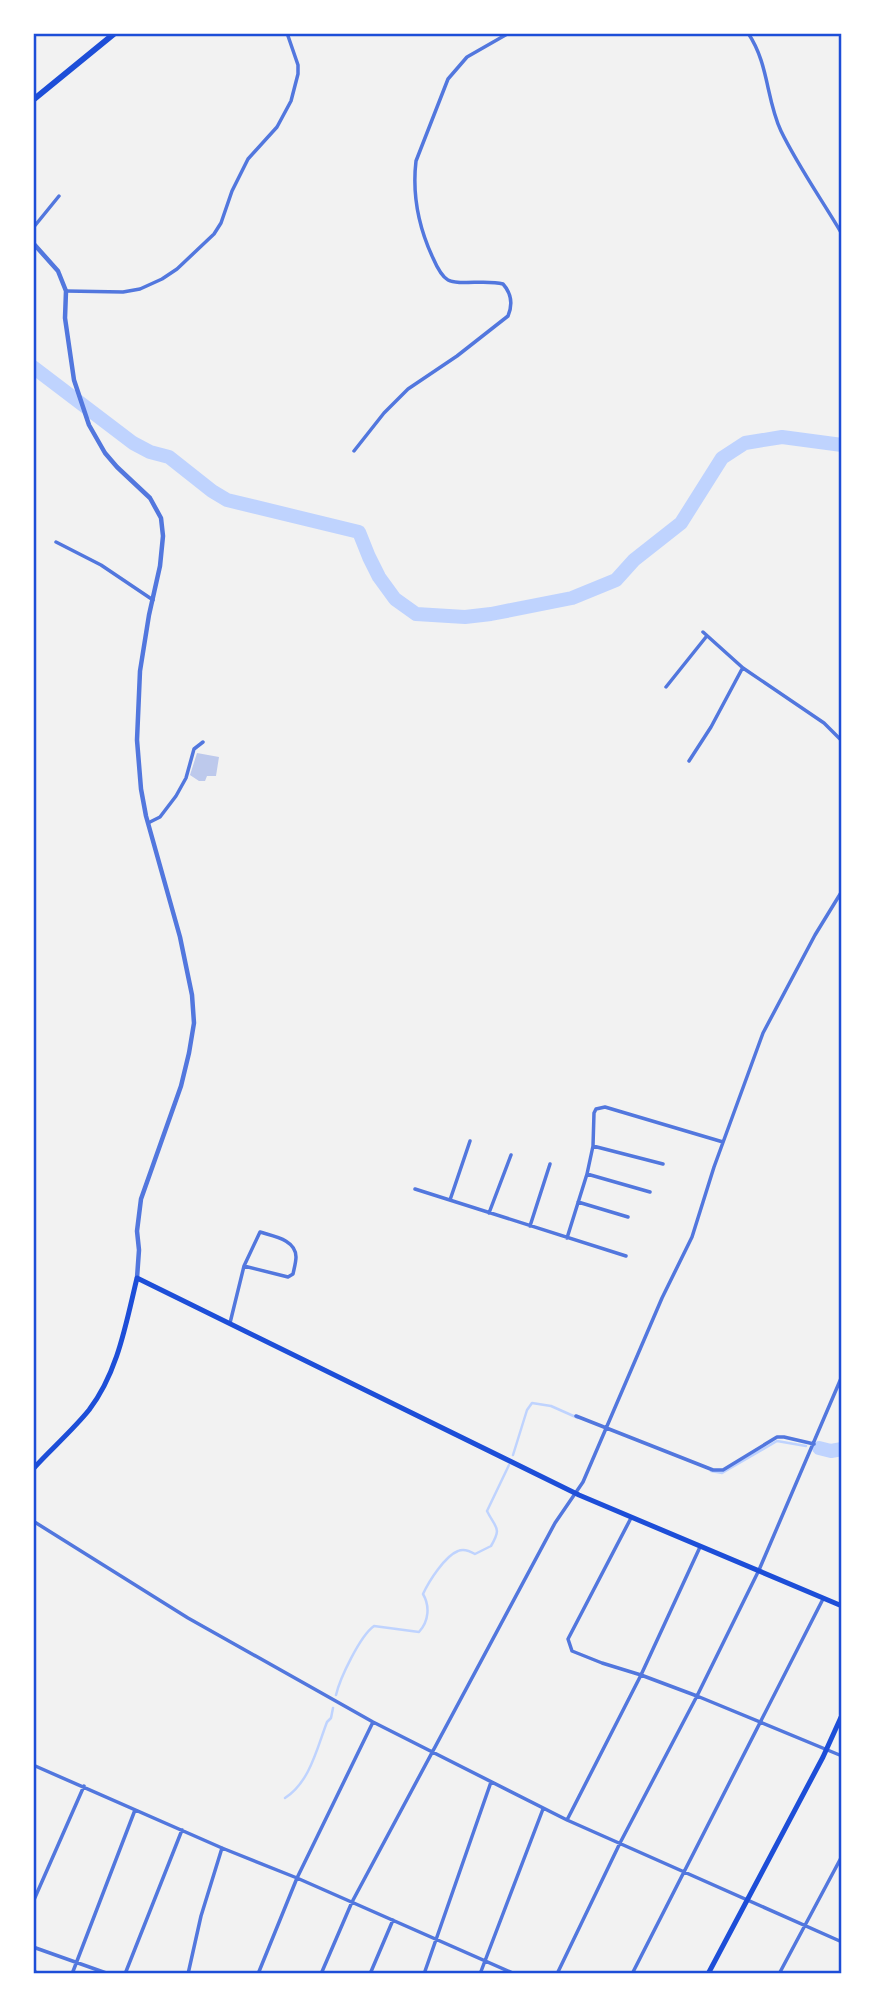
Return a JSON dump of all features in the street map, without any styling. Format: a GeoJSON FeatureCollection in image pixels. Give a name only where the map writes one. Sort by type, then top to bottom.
{"type":"FeatureCollection","features":[{"type":"Feature","properties":{"kind":"main road"},"geometry":{"type":"LineString","coordinates":[[33,100],[115,33]]}},
{"type":"Feature","properties":{"kind":"main road"},"geometry":{"type":"LineString","coordinates":[[33,1469],[80,1420],[99,1394],[119,1350],[136,1278],[576,1494],[842,1606]]}},
{"type":"Feature","properties":{"kind":"main road"},"geometry":{"type":"LineString","coordinates":[[708,1974],[827,1749],[842,1715]]}},
{"type":"Feature","properties":{"kind":"street"},"geometry":{"type":"LineString","coordinates":[[66,291],[123,292],[140,289],[177,269],[214,234],[248,159],[277,127],[291,101],[298,65],[288,33]]}},
{"type":"Feature","properties":{"kind":"street"},"geometry":{"type":"LineString","coordinates":[[354,452],[408,389],[498,324],[508,316],[511,308],[508,289],[503,285],[445,279],[422,233],[415,189],[416,161],[448,79],[467,57],[508,33]]}},
{"type":"Feature","properties":{"kind":"street"},"geometry":{"type":"LineString","coordinates":[[535,33],[553,33]]}},
{"type":"Feature","properties":{"kind":"street"},"geometry":{"type":"LineString","coordinates":[[748,33],[762,60],[781,131],[842,234]]}},
{"type":"Feature","properties":{"kind":"street"},"geometry":{"type":"LineString","coordinates":[[33,228],[59,196]]}},
{"type":"Feature","properties":{"kind":"street"},"geometry":{"type":"LineString","coordinates":[[33,243],[58,271],[66,291],[65,318],[75,380],[89,425],[105,453],[150,498],[161,519],[163,536],[140,671],[137,728],[141,789],[180,937],[192,995],[194,1023],[181,1086],[141,1199],[136,1278]]}},
{"type":"Feature","properties":{"kind":"street"},"geometry":{"type":"LineString","coordinates":[[56,542],[101,565],[153,600]]}},
{"type":"Feature","properties":{"kind":"street"},"geometry":{"type":"LineString","coordinates":[[666,687],[705,634],[743,668],[824,723],[842,741]]}},
{"type":"Feature","properties":{"kind":"street"},"geometry":{"type":"LineString","coordinates":[[689,761],[743,668]]}},
{"type":"Feature","properties":{"kind":"street"},"geometry":{"type":"LineString","coordinates":[[148,823],[160,817],[176,796],[186,778],[194,749],[203,742]]}},
{"type":"Feature","properties":{"kind":"street"},"geometry":{"type":"LineString","coordinates":[[321,1974],[352,1902],[555,1523],[576,1494],[653,1318],[692,1237],[763,1032],[842,891]]}},
{"type":"Feature","properties":{"kind":"street"},"geometry":{"type":"LineString","coordinates":[[567,1238],[587,1174],[593,1146],[594,1113],[599,1107],[723,1142]]}},
{"type":"Feature","properties":{"kind":"street"},"geometry":{"type":"LineString","coordinates":[[450,1200],[470,1141]]}},
{"type":"Feature","properties":{"kind":"street"},"geometry":{"type":"LineString","coordinates":[[593,1146],[663,1164]]}},
{"type":"Feature","properties":{"kind":"street"},"geometry":{"type":"LineString","coordinates":[[489,1213],[511,1155]]}},
{"type":"Feature","properties":{"kind":"street"},"geometry":{"type":"LineString","coordinates":[[530,1226],[551,1164]]}},
{"type":"Feature","properties":{"kind":"street"},"geometry":{"type":"LineString","coordinates":[[587,1174],[649,1192]]}},
{"type":"Feature","properties":{"kind":"street"},"geometry":{"type":"LineString","coordinates":[[415,1189],[626,1256]]}},
{"type":"Feature","properties":{"kind":"street"},"geometry":{"type":"LineString","coordinates":[[578,1202],[628,1217]]}},
{"type":"Feature","properties":{"kind":"street"},"geometry":{"type":"LineString","coordinates":[[230,1323],[244,1266],[260,1232],[283,1239],[290,1244],[296,1255],[293,1274],[288,1277],[244,1266]]}},
{"type":"Feature","properties":{"kind":"street"},"geometry":{"type":"LineString","coordinates":[[556,1974],[759,1570],[842,1376]]}},
{"type":"Feature","properties":{"kind":"street"},"geometry":{"type":"LineString","coordinates":[[576,1416],[713,1470],[723,1470],[777,1437],[814,1444]]}},
{"type":"Feature","properties":{"kind":"street"},"geometry":{"type":"LineString","coordinates":[[631,1518],[568,1639],[572,1651],[697,1696],[842,1756]]}},
{"type":"Feature","properties":{"kind":"street"},"geometry":{"type":"LineString","coordinates":[[33,1521],[188,1618],[432,1753],[567,1820],[842,1942]]}},
{"type":"Feature","properties":{"kind":"street"},"geometry":{"type":"LineString","coordinates":[[567,1820],[641,1675],[700,1548]]}},
{"type":"Feature","properties":{"kind":"street"},"geometry":{"type":"LineString","coordinates":[[632,1974],[823,1599]]}},
{"type":"Feature","properties":{"kind":"street"},"geometry":{"type":"LineString","coordinates":[[258,1974],[297,1878],[373,1722]]}},
{"type":"Feature","properties":{"kind":"street"},"geometry":{"type":"LineString","coordinates":[[33,1765],[515,1974]]}},
{"type":"Feature","properties":{"kind":"street"},"geometry":{"type":"LineString","coordinates":[[424,1974],[492,1783]]}},
{"type":"Feature","properties":{"kind":"street"},"geometry":{"type":"LineString","coordinates":[[33,1902],[84,1786]]}},
{"type":"Feature","properties":{"kind":"street"},"geometry":{"type":"LineString","coordinates":[[480,1974],[544,1809]]}},
{"type":"Feature","properties":{"kind":"street"},"geometry":{"type":"LineString","coordinates":[[72,1974],[135,1810]]}},
{"type":"Feature","properties":{"kind":"street"},"geometry":{"type":"LineString","coordinates":[[125,1974],[182,1830]]}},
{"type":"Feature","properties":{"kind":"street"},"geometry":{"type":"LineString","coordinates":[[188,1974],[201,1916],[222,1848]]}},
{"type":"Feature","properties":{"kind":"street"},"geometry":{"type":"LineString","coordinates":[[779,1974],[842,1856]]}},
{"type":"Feature","properties":{"kind":"street"},"geometry":{"type":"LineString","coordinates":[[370,1974],[393,1920]]}},
{"type":"Feature","properties":{"kind":"street"},"geometry":{"type":"LineString","coordinates":[[33,1947],[109,1974]]}},
{"type":"Feature","properties":{"kind":"building"},"geometry":{"type":"Polygon","coordinates":[[[197,753],[219,757],[216,776],[207,776],[205,781],[199,781],[190,775],[197,753]]]}},
{"type":"Feature","properties":{"kind":"waterway"},"geometry":{"type":"LineString","coordinates":[[33,367],[133,443],[150,452],[169,457],[227,500],[359,532],[379,577],[395,599],[416,614],[465,617],[572,598],[616,580],[634,560],[681,523],[722,458],[745,443],[782,437],[842,445]]}},
{"type":"Feature","properties":{"kind":"waterway"},"geometry":{"type":"LineString","coordinates":[[513,1455],[527,1410],[532,1403],[551,1406],[578,1418]]}},
{"type":"Feature","properties":{"kind":"waterway"},"geometry":{"type":"LineString","coordinates":[[711,1471],[722,1473],[777,1441],[806,1446]]}},
{"type":"Feature","properties":{"kind":"waterway"},"geometry":{"type":"LineString","coordinates":[[819,1448],[831,1451],[842,1449]]}},
{"type":"Feature","properties":{"kind":"waterway"},"geometry":{"type":"LineString","coordinates":[[336,1695],[351,1658],[374,1626],[419,1632],[427,1613],[423,1594],[443,1563],[460,1550],[475,1554],[491,1546],[497,1531],[487,1511],[509,1465]]}},
{"type":"Feature","properties":{"kind":"waterway"},"geometry":{"type":"LineString","coordinates":[[285,1798],[307,1774],[333,1708]]}}]}
